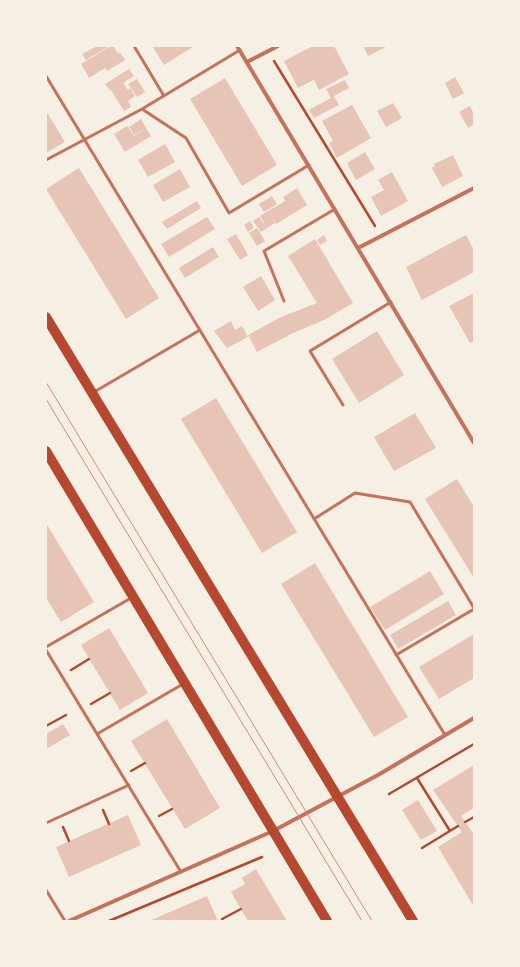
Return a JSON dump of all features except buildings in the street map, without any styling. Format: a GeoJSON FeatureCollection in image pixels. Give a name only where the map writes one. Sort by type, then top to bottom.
{"type":"FeatureCollection","features":[{"type":"Feature","properties":{"kind":"main road"},"geometry":{"type":"LineString","coordinates":[[46,317],[336,797],[413,921]]}},
{"type":"Feature","properties":{"kind":"main road"},"geometry":{"type":"LineString","coordinates":[[46,451],[327,921]]}},
{"type":"Feature","properties":{"kind":"street"},"geometry":{"type":"LineString","coordinates":[[247,62],[278,46]]}},
{"type":"Feature","properties":{"kind":"street"},"geometry":{"type":"LineString","coordinates":[[239,48],[474,442]]}},
{"type":"Feature","properties":{"kind":"street"},"geometry":{"type":"LineString","coordinates":[[358,248],[474,188]]}},
{"type":"Feature","properties":{"kind":"street"},"geometry":{"type":"LineString","coordinates":[[69,921],[273,831],[336,797],[474,718]]}},
{"type":"Feature","properties":{"kind":"lane"},"geometry":{"type":"LineString","coordinates":[[134,46],[164,96]]}},
{"type":"Feature","properties":{"kind":"lane"},"geometry":{"type":"LineString","coordinates":[[46,160],[142,110],[239,48]]}},
{"type":"Feature","properties":{"kind":"lane"},"geometry":{"type":"LineString","coordinates":[[46,76],[445,735]]}},
{"type":"Feature","properties":{"kind":"lane"},"geometry":{"type":"LineString","coordinates":[[142,110],[186,138],[229,213],[309,165]]}},
{"type":"Feature","properties":{"kind":"lane"},"geometry":{"type":"LineString","coordinates":[[284,300],[264,252],[335,209]]}},
{"type":"Feature","properties":{"kind":"lane"},"geometry":{"type":"LineString","coordinates":[[343,405],[310,351],[390,302]]}},
{"type":"Feature","properties":{"kind":"lane"},"geometry":{"type":"LineString","coordinates":[[93,393],[200,330]]}},
{"type":"Feature","properties":{"kind":"lane"},"geometry":{"type":"LineString","coordinates":[[314,519],[355,493],[410,502],[474,608],[396,655]]}},
{"type":"Feature","properties":{"kind":"lane"},"geometry":{"type":"LineString","coordinates":[[133,597],[46,649],[181,872]]}},
{"type":"Feature","properties":{"kind":"lane"},"geometry":{"type":"LineString","coordinates":[[97,734],[184,683]]}},
{"type":"Feature","properties":{"kind":"lane"},"geometry":{"type":"LineString","coordinates":[[46,823],[129,785]]}},
{"type":"Feature","properties":{"kind":"lane"},"geometry":{"type":"LineString","coordinates":[[46,890],[65,921]]}},
{"type":"Feature","properties":{"kind":"path"},"geometry":{"type":"LineString","coordinates":[[268,51],[381,237]]}},
{"type":"Feature","properties":{"kind":"path"},"geometry":{"type":"LineString","coordinates":[[61,675],[89,659]]}},
{"type":"Feature","properties":{"kind":"path"},"geometry":{"type":"LineString","coordinates":[[82,709],[110,693]]}},
{"type":"Feature","properties":{"kind":"path"},"geometry":{"type":"LineString","coordinates":[[46,726],[66,715]]}},
{"type":"Feature","properties":{"kind":"path"},"geometry":{"type":"LineString","coordinates":[[390,794],[474,744]]}},
{"type":"Feature","properties":{"kind":"path"},"geometry":{"type":"LineString","coordinates":[[417,778],[450,831]]}},
{"type":"Feature","properties":{"kind":"path"},"geometry":{"type":"LineString","coordinates":[[98,799],[109,824]]}},
{"type":"Feature","properties":{"kind":"path"},"geometry":{"type":"LineString","coordinates":[[465,822],[474,817]]}},
{"type":"Feature","properties":{"kind":"path"},"geometry":{"type":"LineString","coordinates":[[422,848],[458,826]]}},
{"type":"Feature","properties":{"kind":"path"},"geometry":{"type":"LineString","coordinates":[[109,921],[262,857]]}},
{"type":"Feature","properties":{"kind":"path"},"geometry":{"type":"LineString","coordinates":[[223,921],[222,919],[241,909]]}},
{"type":"Feature","properties":{"kind":"tram line"},"geometry":{"type":"LineString","coordinates":[[46,382],[372,921]]}},
{"type":"Feature","properties":{"kind":"tram line"},"geometry":{"type":"LineString","coordinates":[[46,399],[362,921]]}}]}
